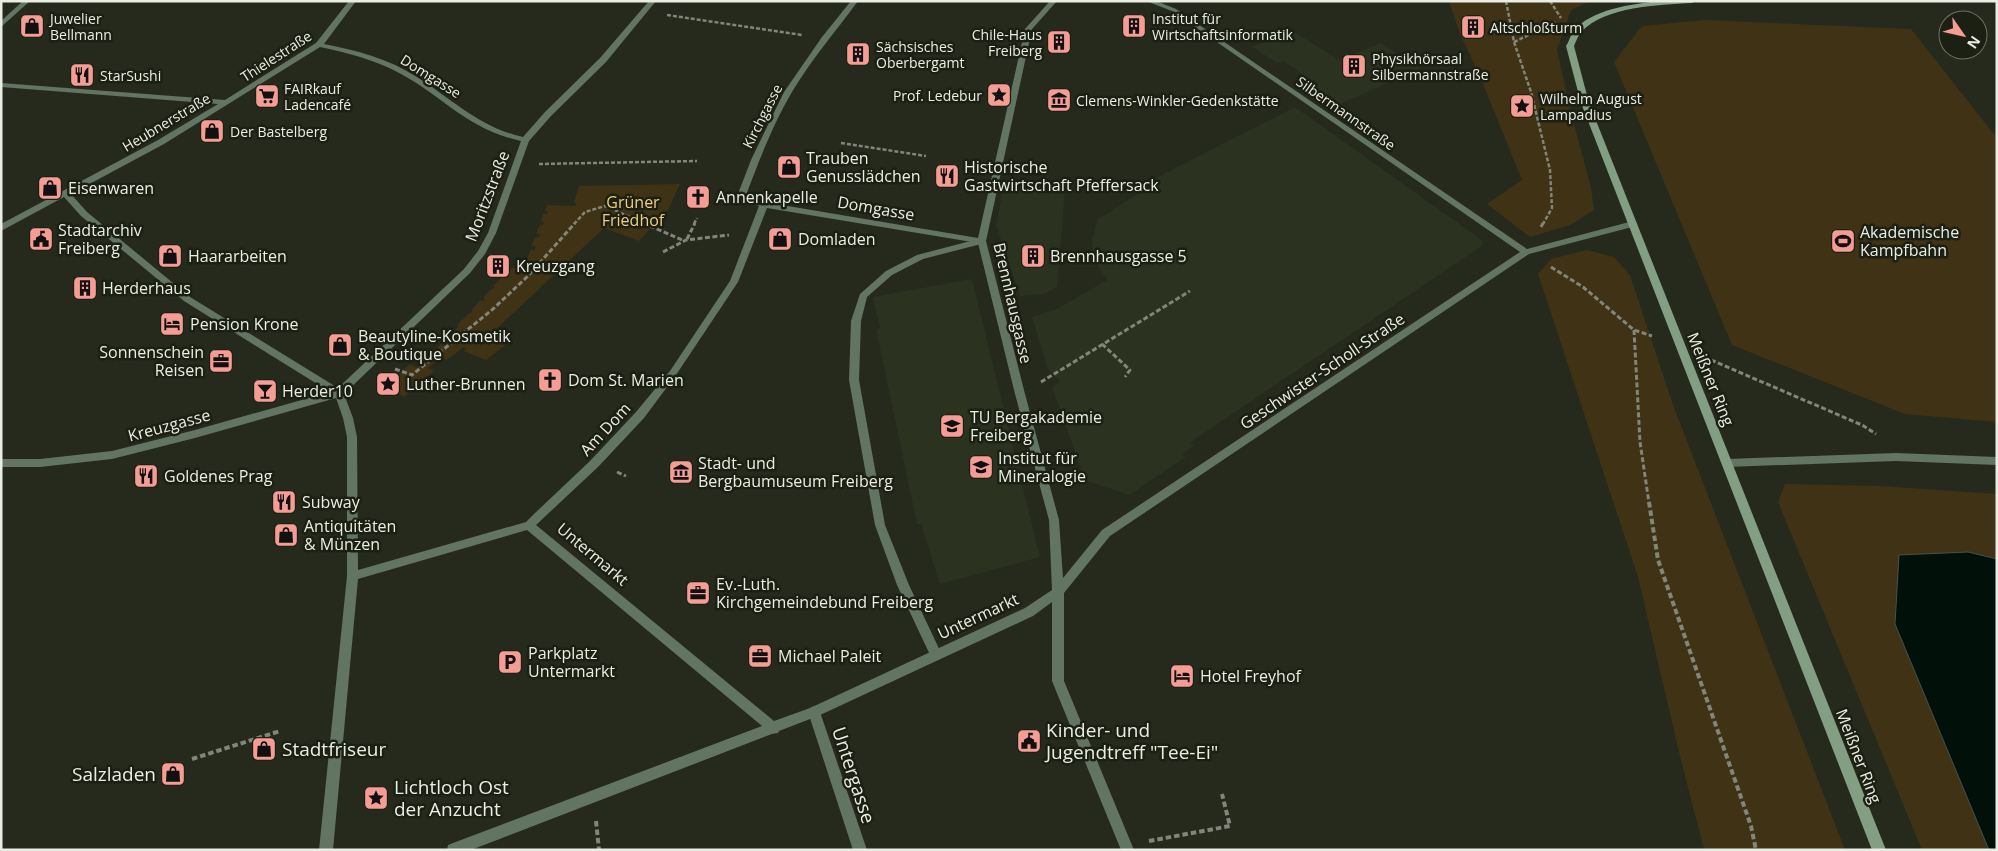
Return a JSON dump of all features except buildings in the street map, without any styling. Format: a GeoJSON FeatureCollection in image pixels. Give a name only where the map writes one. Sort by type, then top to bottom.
{"type":"FeatureCollection","features":[{"type":"Feature","properties":{"kind":"main road","name":"Meißner Ring"},"geometry":{"type":"LineString","coordinates":[[1692,1],[1637,6],[1619,10],[1590,21],[1571,39],[1570,46],[1585,103],[1879,850]]}},
{"type":"Feature","properties":{"kind":"street"},"geometry":{"type":"LineString","coordinates":[[1,25],[27,1]]}},
{"type":"Feature","properties":{"kind":"street","name":"Thielestraße"},"geometry":{"type":"LineString","coordinates":[[226,102],[319,45],[353,1]]}},
{"type":"Feature","properties":{"kind":"street","name":"Moritzstraße"},"geometry":{"type":"LineString","coordinates":[[339,393],[467,271],[482,252],[492,233],[525,140],[548,114],[603,60],[653,1]]}},
{"type":"Feature","properties":{"kind":"street","name":"Kirchgasse"},"geometry":{"type":"LineString","coordinates":[[764,205],[740,199],[754,160],[788,92],[825,39],[855,1]]}},
{"type":"Feature","properties":{"kind":"street","name":"Brennhausgasse"},"geometry":{"type":"LineString","coordinates":[[1054,1],[1030,29],[982,241],[1054,520],[1058,592],[1058,681],[1127,848]]}},
{"type":"Feature","properties":{"kind":"street","name":"Silbermannstraße"},"geometry":{"type":"LineString","coordinates":[[1149,1],[1174,10],[1526,252]]}},
{"type":"Feature","properties":{"kind":"street","name":"Domgasse"},"geometry":{"type":"LineString","coordinates":[[319,45],[356,52],[384,63],[414,78],[498,133],[525,140]]}},
{"type":"Feature","properties":{"kind":"street","name":"Heubnerstraße"},"geometry":{"type":"LineString","coordinates":[[1,85],[226,102]]}},
{"type":"Feature","properties":{"kind":"street","name":"Heubnerstraße"},"geometry":{"type":"LineString","coordinates":[[1,228],[161,142],[226,102]]}},
{"type":"Feature","properties":{"kind":"street"},"geometry":{"type":"LineString","coordinates":[[66,194],[84,214],[187,300],[339,393],[348,418],[352,437],[353,576],[326,850]]}},
{"type":"Feature","properties":{"kind":"street"},"geometry":{"type":"LineString","coordinates":[[751,236],[764,205]]}},
{"type":"Feature","properties":{"kind":"street","name":"Domgasse"},"geometry":{"type":"LineString","coordinates":[[764,205],[982,241]]}},
{"type":"Feature","properties":{"kind":"street","name":"Geschwister-Scholl-Straße"},"geometry":{"type":"LineString","coordinates":[[1058,592],[1106,533],[1526,252],[1633,224]]}},
{"type":"Feature","properties":{"kind":"street","name":"Am Dom"},"geometry":{"type":"LineString","coordinates":[[529,525],[594,464],[640,415],[673,373],[734,282],[751,236]]}},
{"type":"Feature","properties":{"kind":"street"},"geometry":{"type":"LineString","coordinates":[[936,655],[903,585],[880,525],[854,380],[856,321],[863,296],[889,273],[920,257],[982,241]]}},
{"type":"Feature","properties":{"kind":"street","name":"Kreuzgasse"},"geometry":{"type":"LineString","coordinates":[[1,463],[40,463],[112,455],[195,434],[339,393]]}},
{"type":"Feature","properties":{"kind":"street"},"geometry":{"type":"LineString","coordinates":[[1726,463],[1896,457],[1997,462]]}},
{"type":"Feature","properties":{"kind":"street"},"geometry":{"type":"LineString","coordinates":[[353,576],[529,525]]}},
{"type":"Feature","properties":{"kind":"street","name":"Untermarkt"},"geometry":{"type":"LineString","coordinates":[[529,525],[774,729]]}},
{"type":"Feature","properties":{"kind":"street","name":"Untermarkt"},"geometry":{"type":"LineString","coordinates":[[452,850],[774,729],[814,712],[1029,612],[1058,592]]}},
{"type":"Feature","properties":{"kind":"street","name":"Untergasse"},"geometry":{"type":"LineString","coordinates":[[814,712],[860,850]]}},
{"type":"Feature","properties":{"kind":"path"},"geometry":{"type":"LineString","coordinates":[[1506,1],[1514,42],[1531,92],[1550,170],[1552,208],[1526,252],[1584,287],[1634,330],[1640,442],[1658,560],[1751,826],[1756,850]]}},
{"type":"Feature","properties":{"kind":"path"},"geometry":{"type":"LineString","coordinates":[[645,12],[825,39]]}},
{"type":"Feature","properties":{"kind":"path"},"geometry":{"type":"LineString","coordinates":[[1514,42],[1562,19]]}},
{"type":"Feature","properties":{"kind":"path"},"geometry":{"type":"LineString","coordinates":[[841,143],[926,156]]}},
{"type":"Feature","properties":{"kind":"path"},"geometry":{"type":"LineString","coordinates":[[516,164],[697,161]]}},
{"type":"Feature","properties":{"kind":"path"},"geometry":{"type":"LineString","coordinates":[[412,375],[461,337],[528,276],[585,212],[605,206],[682,240]]}},
{"type":"Feature","properties":{"kind":"path"},"geometry":{"type":"LineString","coordinates":[[687,239],[698,218]]}},
{"type":"Feature","properties":{"kind":"path"},"geometry":{"type":"LineString","coordinates":[[663,252],[682,240],[687,239],[751,236]]}},
{"type":"Feature","properties":{"kind":"path"},"geometry":{"type":"LineString","coordinates":[[1045,380],[1190,291]]}},
{"type":"Feature","properties":{"kind":"path"},"geometry":{"type":"LineString","coordinates":[[1102,344],[1130,370],[1126,377]]}},
{"type":"Feature","properties":{"kind":"path"},"geometry":{"type":"LineString","coordinates":[[1681,347],[1862,425],[1884,439],[1896,457]]}},
{"type":"Feature","properties":{"kind":"path"},"geometry":{"type":"LineString","coordinates":[[429,361],[434,363]]}},
{"type":"Feature","properties":{"kind":"path"},"geometry":{"type":"LineString","coordinates":[[192,759],[280,731]]}},
{"type":"Feature","properties":{"kind":"path"},"geometry":{"type":"LineString","coordinates":[[1127,848],[1230,826],[1222,794]]}},
{"type":"Feature","properties":{"kind":"shaded area","name":"Physikhörsaal Silbermannstraße"},"geometry":{"type":"Polygon","coordinates":[[[1293,31],[1339,60],[1380,43],[1422,68],[1338,105],[1310,86],[1315,83],[1283,61],[1277,63],[1252,47],[1293,31]]]}},
{"type":"Feature","properties":{"kind":"shaded area"},"geometry":{"type":"Polygon","coordinates":[[[1295,107],[1482,240],[1482,246],[1201,435],[1190,443],[1194,446],[1182,454],[1186,457],[1129,495],[1085,480],[1052,387],[1060,381],[1048,370],[1032,317],[1057,309],[1107,280],[1093,257],[1092,240],[1098,219],[1154,184],[1150,181],[1295,107]]]}},
{"type":"Feature","properties":{"kind":"shaded area","name":"Brennhausgasse 5"},"geometry":{"type":"Polygon","coordinates":[[[1004,184],[1065,189],[1057,287],[1044,294],[1020,296],[996,225],[1004,184]]]}},
{"type":"Feature","properties":{"kind":"shaded area","name":"TU Bergakademie Freiberg"},"geometry":{"type":"Polygon","coordinates":[[[972,279],[1040,557],[940,584],[921,524],[917,524],[876,329],[880,328],[873,297],[972,279]]]}},
{"type":"Feature","properties":{"kind":"shaded area"},"geometry":{"type":"Polygon","coordinates":[[[1968,552],[1997,559],[1997,850],[1989,850],[1895,624],[1899,555],[1968,552]]]}},
{"type":"Feature","properties":{"kind":"green space"},"geometry":{"type":"Polygon","coordinates":[[[1449,1],[1598,1],[1586,3],[1571,10],[1557,50],[1591,188],[1594,210],[1570,225],[1530,237],[1487,204],[1522,180],[1481,79],[1460,34],[1449,1]]]}},
{"type":"Feature","properties":{"kind":"green space","name":"Akademische Kampfbahn"},"geometry":{"type":"Polygon","coordinates":[[[1705,20],[1911,29],[1997,138],[1997,422],[1905,414],[1732,345],[1614,62],[1642,26],[1705,20]]]}},
{"type":"Feature","properties":{"kind":"green space","name":"Grüner Friedhof"},"geometry":{"type":"Polygon","coordinates":[[[680,184],[668,210],[664,211],[665,213],[639,241],[604,228],[490,335],[509,342],[486,360],[464,351],[466,348],[463,347],[447,360],[441,357],[428,368],[434,371],[404,397],[393,390],[395,378],[410,364],[417,368],[459,326],[457,325],[468,314],[473,312],[471,311],[480,300],[483,301],[485,299],[483,298],[510,269],[529,262],[527,260],[530,250],[535,250],[535,246],[531,246],[535,238],[539,237],[540,234],[536,234],[539,226],[543,225],[544,222],[541,222],[543,214],[547,214],[548,211],[545,211],[547,205],[574,206],[577,204],[574,202],[579,186],[680,184]]]}},
{"type":"Feature","properties":{"kind":"green space"},"geometry":{"type":"Polygon","coordinates":[[[1587,250],[1614,257],[1630,275],[1673,405],[1845,850],[1704,850],[1638,577],[1538,274],[1551,259],[1587,250]]]}},
{"type":"Feature","properties":{"kind":"green space"},"geometry":{"type":"Polygon","coordinates":[[[1785,484],[1880,486],[1997,494],[1997,559],[1968,552],[1895,624],[1989,850],[1922,850],[1778,502],[1785,484]]]}},
{"type":"Feature","properties":{"kind":"place","name":"Juwelier Bellmann"},"geometry":{"type":"Point","coordinates":[32,26]}},
{"type":"Feature","properties":{"kind":"place","name":"Institut für Wirtschaftsinformatik"},"geometry":{"type":"Point","coordinates":[1134,26]}},
{"type":"Feature","properties":{"kind":"place","name":"Altschloßturm"},"geometry":{"type":"Point","coordinates":[1473,27]}},
{"type":"Feature","properties":{"kind":"place","name":"Chile-Haus Freiberg"},"geometry":{"type":"Point","coordinates":[1059,42]}},
{"type":"Feature","properties":{"kind":"place","name":"Sächsisches Oberbergamt"},"geometry":{"type":"Point","coordinates":[858,54]}},
{"type":"Feature","properties":{"kind":"place","name":"Physikhörsaal Silbermannstraße"},"geometry":{"type":"Point","coordinates":[1354,66]}},
{"type":"Feature","properties":{"kind":"place","name":"StarSushi"},"geometry":{"type":"Point","coordinates":[82,75]}},
{"type":"Feature","properties":{"kind":"place","name":"Prof. Ledebur"},"geometry":{"type":"Point","coordinates":[999,95]}},
{"type":"Feature","properties":{"kind":"place","name":"FAIRkauf Ladencafé"},"geometry":{"type":"Point","coordinates":[267,96]}},
{"type":"Feature","properties":{"kind":"place","name":"Clemens-Winkler-Gedenkstätte"},"geometry":{"type":"Point","coordinates":[1059,100]}},
{"type":"Feature","properties":{"kind":"place","name":"Wilhelm August Lampadius"},"geometry":{"type":"Point","coordinates":[1522,106]}},
{"type":"Feature","properties":{"kind":"place","name":"Der Bastelberg"},"geometry":{"type":"Point","coordinates":[212,131]}},
{"type":"Feature","properties":{"kind":"place","name":"Trauben Genusslädchen"},"geometry":{"type":"Point","coordinates":[789,167]}},
{"type":"Feature","properties":{"kind":"place","name":"Historische Gastwirtschaft Pfeffersack"},"geometry":{"type":"Point","coordinates":[947,176]}},
{"type":"Feature","properties":{"kind":"place","name":"Eisenwaren"},"geometry":{"type":"Point","coordinates":[50,188]}},
{"type":"Feature","properties":{"kind":"place","name":"Annenkapelle"},"geometry":{"type":"Point","coordinates":[698,197]}},
{"type":"Feature","properties":{"kind":"place","name":"Stadtarchiv Freiberg"},"geometry":{"type":"Point","coordinates":[41,239]}},
{"type":"Feature","properties":{"kind":"place","name":"Domladen"},"geometry":{"type":"Point","coordinates":[780,239]}},
{"type":"Feature","properties":{"kind":"place","name":"Akademische Kampfbahn"},"geometry":{"type":"Point","coordinates":[1843,241]}},
{"type":"Feature","properties":{"kind":"place","name":"Haararbeiten"},"geometry":{"type":"Point","coordinates":[170,256]}},
{"type":"Feature","properties":{"kind":"place","name":"Brennhausgasse 5"},"geometry":{"type":"Point","coordinates":[1033,256]}},
{"type":"Feature","properties":{"kind":"place","name":"Kreuzgang"},"geometry":{"type":"Point","coordinates":[498,266]}},
{"type":"Feature","properties":{"kind":"place","name":"Herderhaus"},"geometry":{"type":"Point","coordinates":[85,288]}},
{"type":"Feature","properties":{"kind":"place","name":"Pension Krone"},"geometry":{"type":"Point","coordinates":[172,324]}},
{"type":"Feature","properties":{"kind":"place","name":"Beautyline-Kosmetik & Boutique"},"geometry":{"type":"Point","coordinates":[340,345]}},
{"type":"Feature","properties":{"kind":"place","name":"Sonnenschein Reisen"},"geometry":{"type":"Point","coordinates":[221,361]}},
{"type":"Feature","properties":{"kind":"place","name":"Dom St. Marien"},"geometry":{"type":"Point","coordinates":[550,380]}},
{"type":"Feature","properties":{"kind":"place","name":"Luther-Brunnen"},"geometry":{"type":"Point","coordinates":[388,384]}},
{"type":"Feature","properties":{"kind":"place","name":"Herder10"},"geometry":{"type":"Point","coordinates":[265,391]}},
{"type":"Feature","properties":{"kind":"place","name":"TU Bergakademie Freiberg"},"geometry":{"type":"Point","coordinates":[952,426]}},
{"type":"Feature","properties":{"kind":"place","name":"Institut für Mineralogie"},"geometry":{"type":"Point","coordinates":[981,467]}},
{"type":"Feature","properties":{"kind":"place","name":"Stadt- und Bergbaumuseum Freiberg"},"geometry":{"type":"Point","coordinates":[681,472]}},
{"type":"Feature","properties":{"kind":"place","name":"Goldenes Prag"},"geometry":{"type":"Point","coordinates":[146,476]}},
{"type":"Feature","properties":{"kind":"place","name":"Subway"},"geometry":{"type":"Point","coordinates":[284,502]}},
{"type":"Feature","properties":{"kind":"place","name":"Antiquitäten & Münzen"},"geometry":{"type":"Point","coordinates":[286,535]}},
{"type":"Feature","properties":{"kind":"place","name":"Ev.-Luth. Kirchgemeindebund Freiberg"},"geometry":{"type":"Point","coordinates":[698,593]}},
{"type":"Feature","properties":{"kind":"place","name":"Michael Paleit"},"geometry":{"type":"Point","coordinates":[760,656]}},
{"type":"Feature","properties":{"kind":"place","name":"Parkplatz Untermarkt"},"geometry":{"type":"Point","coordinates":[510,662]}},
{"type":"Feature","properties":{"kind":"place","name":"Hotel Freyhof"},"geometry":{"type":"Point","coordinates":[1182,676]}},
{"type":"Feature","properties":{"kind":"place","name":"Kinder- und Jugendtreff \"Tee-Ei\""},"geometry":{"type":"Point","coordinates":[1029,741]}},
{"type":"Feature","properties":{"kind":"place","name":"Stadtfriseur"},"geometry":{"type":"Point","coordinates":[264,749]}},
{"type":"Feature","properties":{"kind":"place","name":"Salzladen"},"geometry":{"type":"Point","coordinates":[173,774]}},
{"type":"Feature","properties":{"kind":"place","name":"Lichtloch Ost der Anzucht"},"geometry":{"type":"Point","coordinates":[376,798]}}]}
